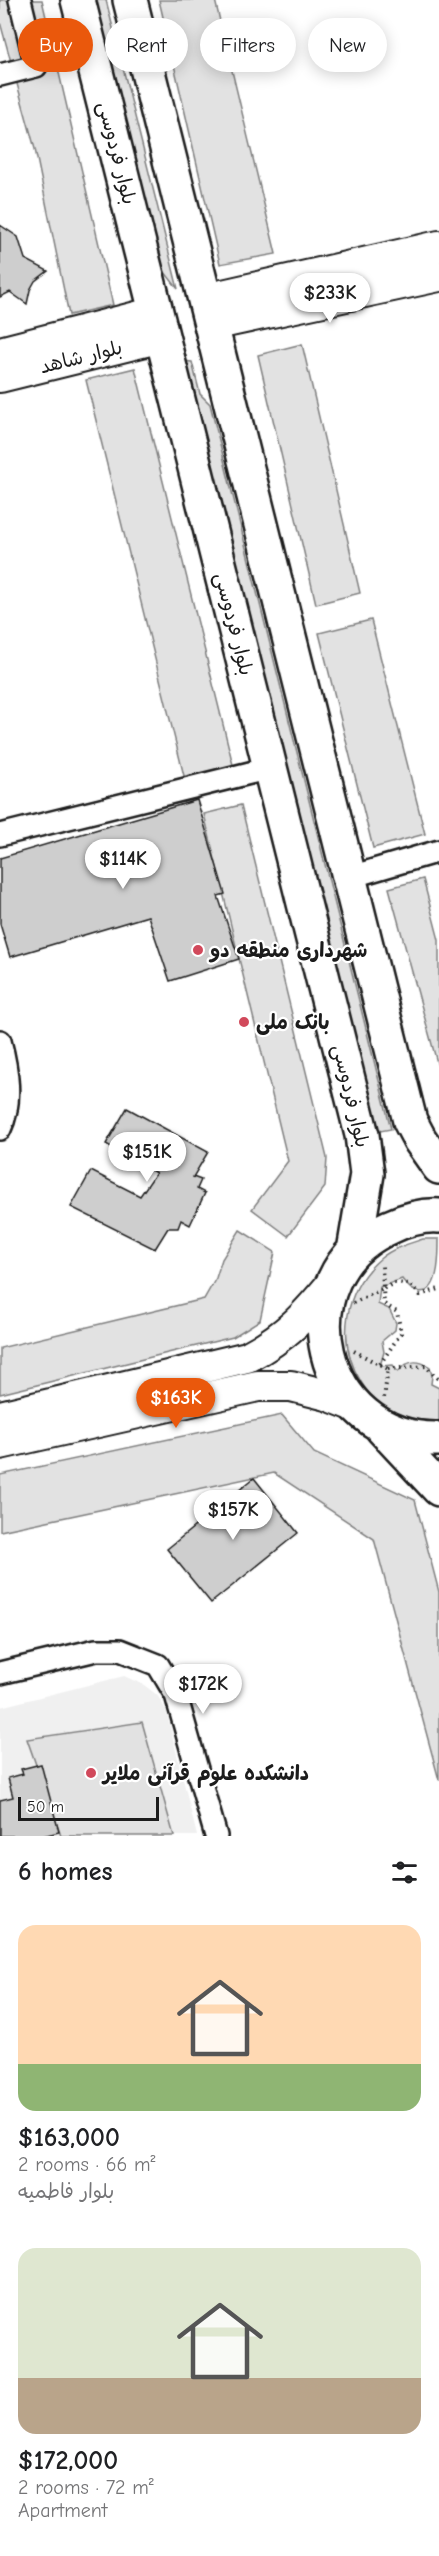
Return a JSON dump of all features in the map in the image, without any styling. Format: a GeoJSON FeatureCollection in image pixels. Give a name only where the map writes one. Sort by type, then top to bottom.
{"type":"FeatureCollection","features":[{"type":"Feature","properties":{"kind":"main road","name":"بلوار فردوسی"},"geometry":{"type":"LineString","coordinates":[[78,0],[362,1135],[367,1174],[368,1255]]}},
{"type":"Feature","properties":{"kind":"main road"},"geometry":{"type":"LineString","coordinates":[[130,0],[410,1121],[439,1167]]}},
{"type":"Feature","properties":{"kind":"main road"},"geometry":{"type":"LineString","coordinates":[[159,325],[439,246]]}},
{"type":"Feature","properties":{"kind":"main road"},"geometry":{"type":"LineString","coordinates":[[208,312],[439,276]]}},
{"type":"Feature","properties":{"kind":"main road","name":"بلوار شاهد"},"geometry":{"type":"LineString","coordinates":[[0,352],[159,325]]}},
{"type":"Feature","properties":{"kind":"main road","name":"بلوار شاهد"},"geometry":{"type":"LineString","coordinates":[[0,377],[159,325]]}},
{"type":"Feature","properties":{"kind":"main road"},"geometry":{"type":"LineString","coordinates":[[439,1216],[406,1220],[378,1232],[368,1255],[341,1293],[325,1308],[324,1334],[328,1361],[339,1385],[402,1435],[427,1440],[439,1439]]}},
{"type":"Feature","properties":{"kind":"main road"},"geometry":{"type":"LineString","coordinates":[[0,1416],[247,1357],[272,1344],[341,1293]]}},
{"type":"Feature","properties":{"kind":"main road"},"geometry":{"type":"LineString","coordinates":[[0,1444],[258,1386],[291,1386],[327,1395],[372,1412],[439,1489]]}},
{"type":"Feature","properties":{"kind":"street"},"geometry":{"type":"LineString","coordinates":[[0,75],[36,66],[20,0]]}},
{"type":"Feature","properties":{"kind":"street"},"geometry":{"type":"LineString","coordinates":[[0,835],[270,768]]}},
{"type":"Feature","properties":{"kind":"street"},"geometry":{"type":"LineString","coordinates":[[350,877],[439,851]]}},
{"type":"Feature","properties":{"kind":"street"},"geometry":{"type":"LineString","coordinates":[[0,1041],[6,1065],[7,1103],[0,1128]]}},
{"type":"Feature","properties":{"kind":"street"},"geometry":{"type":"LineString","coordinates":[[0,1672],[96,1650],[120,1650],[158,1665],[176,1695],[216,1836]]}},
{"type":"Feature","properties":{"kind":"path"},"geometry":{"type":"LineString","coordinates":[[368,1255],[383,1288],[384,1304],[397,1312],[401,1333],[380,1364]]}},
{"type":"Feature","properties":{"kind":"path"},"geometry":{"type":"LineString","coordinates":[[341,1293],[383,1288],[394,1282],[410,1284],[420,1295],[439,1288]]}},
{"type":"Feature","properties":{"kind":"path"},"geometry":{"type":"LineString","coordinates":[[347,1347],[388,1369],[426,1366],[439,1380]]}},
{"type":"Feature","properties":{"kind":"path"},"geometry":{"type":"LineString","coordinates":[[372,1412],[388,1369]]}},
{"type":"Feature","properties":{"kind":"shaded area"},"geometry":{"type":"Polygon","coordinates":[[[0,0],[42,0],[46,18],[18,18],[18,72],[59,72],[113,305],[69,315],[35,149],[0,22],[0,0]]]}},
{"type":"Feature","properties":{"kind":"shaded area"},"geometry":{"type":"Polygon","coordinates":[[[90,0],[106,0],[110,18],[105,18],[105,60],[90,0]]]}},
{"type":"Feature","properties":{"kind":"shaded area"},"geometry":{"type":"Polygon","coordinates":[[[159,0],[215,0],[219,18],[200,18],[200,72],[232,72],[276,254],[220,264],[176,72],[188,72],[188,18],[163,18],[159,0]]]}},
{"type":"Feature","properties":{"kind":"shaded area"},"geometry":{"type":"Polygon","coordinates":[[[108,72],[124,72],[178,289],[154,258],[108,72]]]}},
{"type":"Feature","properties":{"kind":"shaded area"},"geometry":{"type":"Polygon","coordinates":[[[302,344],[360,593],[316,604],[258,355],[302,344]]]}},
{"type":"Feature","properties":{"kind":"shaded area"},"geometry":{"type":"Polygon","coordinates":[[[182,361],[192,362],[200,394],[210,404],[391,1129],[375,1132],[182,361]]]}},
{"type":"Feature","properties":{"kind":"shaded area"},"geometry":{"type":"Polygon","coordinates":[[[135,368],[234,769],[185,780],[86,380],[135,368]]]}},
{"type":"Feature","properties":{"kind":"shaded area"},"geometry":{"type":"Polygon","coordinates":[[[371,620],[425,834],[373,848],[319,633],[371,620]]]}},
{"type":"Feature","properties":{"kind":"shaded area"},"geometry":{"type":"Polygon","coordinates":[[[241,805],[327,1158],[325,1187],[288,1236],[252,1209],[288,1161],[204,814],[241,805]]]}},
{"type":"Feature","properties":{"kind":"shaded area"},"geometry":{"type":"Polygon","coordinates":[[[423,879],[439,940],[439,1070],[389,888],[423,879]]]}},
{"type":"Feature","properties":{"kind":"shaded area"},"geometry":{"type":"Polygon","coordinates":[[[240,1230],[275,1252],[260,1320],[233,1337],[0,1394],[0,1348],[204,1299],[216,1278],[222,1259],[240,1230]]]}},
{"type":"Feature","properties":{"kind":"shaded area"},"geometry":{"type":"Polygon","coordinates":[[[423,1239],[439,1239],[436,1276],[430,1288],[422,1292],[415,1291],[402,1279],[380,1287],[378,1304],[389,1309],[396,1323],[395,1330],[382,1341],[384,1352],[380,1366],[393,1365],[398,1372],[412,1362],[430,1367],[431,1384],[439,1388],[439,1424],[412,1420],[385,1408],[361,1382],[348,1350],[348,1316],[352,1300],[368,1271],[391,1252],[423,1239]]]}},
{"type":"Feature","properties":{"kind":"shaded area"},"geometry":{"type":"Polygon","coordinates":[[[282,1415],[314,1453],[415,1500],[439,1592],[439,1780],[374,1539],[274,1473],[0,1531],[0,1475],[282,1415]]]}},
{"type":"Feature","properties":{"kind":"shaded area","name":"دانشکده علوم قرآنی ملایر"},"geometry":{"type":"Polygon","coordinates":[[[124,1676],[144,1685],[157,1695],[166,1710],[197,1836],[0,1836],[0,1707],[124,1676]]]}},
{"type":"Feature","properties":{"kind":"shaded area"},"geometry":{"type":"Polygon","coordinates":[[[142,1722],[174,1836],[61,1836],[27,1739],[142,1722]]]}},
{"type":"Feature","properties":{"kind":"building"},"geometry":{"type":"Polygon","coordinates":[[[0,225],[18,237],[25,259],[48,271],[35,281],[27,304],[10,292],[0,297],[0,225]]]}},
{"type":"Feature","properties":{"kind":"building"},"geometry":{"type":"Polygon","coordinates":[[[197,800],[225,894],[218,896],[239,959],[170,981],[148,916],[10,957],[0,924],[0,858],[197,800]]]}},
{"type":"Feature","properties":{"kind":"building"},"geometry":{"type":"Polygon","coordinates":[[[127,1108],[208,1152],[193,1177],[201,1180],[197,1189],[205,1193],[190,1225],[181,1220],[178,1228],[168,1228],[155,1249],[71,1207],[91,1171],[140,1196],[156,1173],[106,1144],[127,1108]]]}},
{"type":"Feature","properties":{"kind":"building"},"geometry":{"type":"Polygon","coordinates":[[[254,1478],[298,1533],[211,1603],[167,1549],[254,1478]]]}},
{"type":"Feature","properties":{"kind":"building"},"geometry":{"type":"Polygon","coordinates":[[[41,1764],[59,1832],[43,1836],[0,1836],[0,1800],[13,1797],[8,1778],[23,1774],[21,1769],[41,1764]]]}},
{"type":"Feature","properties":{"kind":"place","name":"شهرداری منطقه دو"},"geometry":{"type":"Point","coordinates":[198,950]}},
{"type":"Feature","properties":{"kind":"place","name":"بانک ملی"},"geometry":{"type":"Point","coordinates":[244,1022]}},
{"type":"Feature","properties":{"kind":"place","name":"دانشکده علوم قرآنی ملایر"},"geometry":{"type":"Point","coordinates":[91,1773]}}]}
